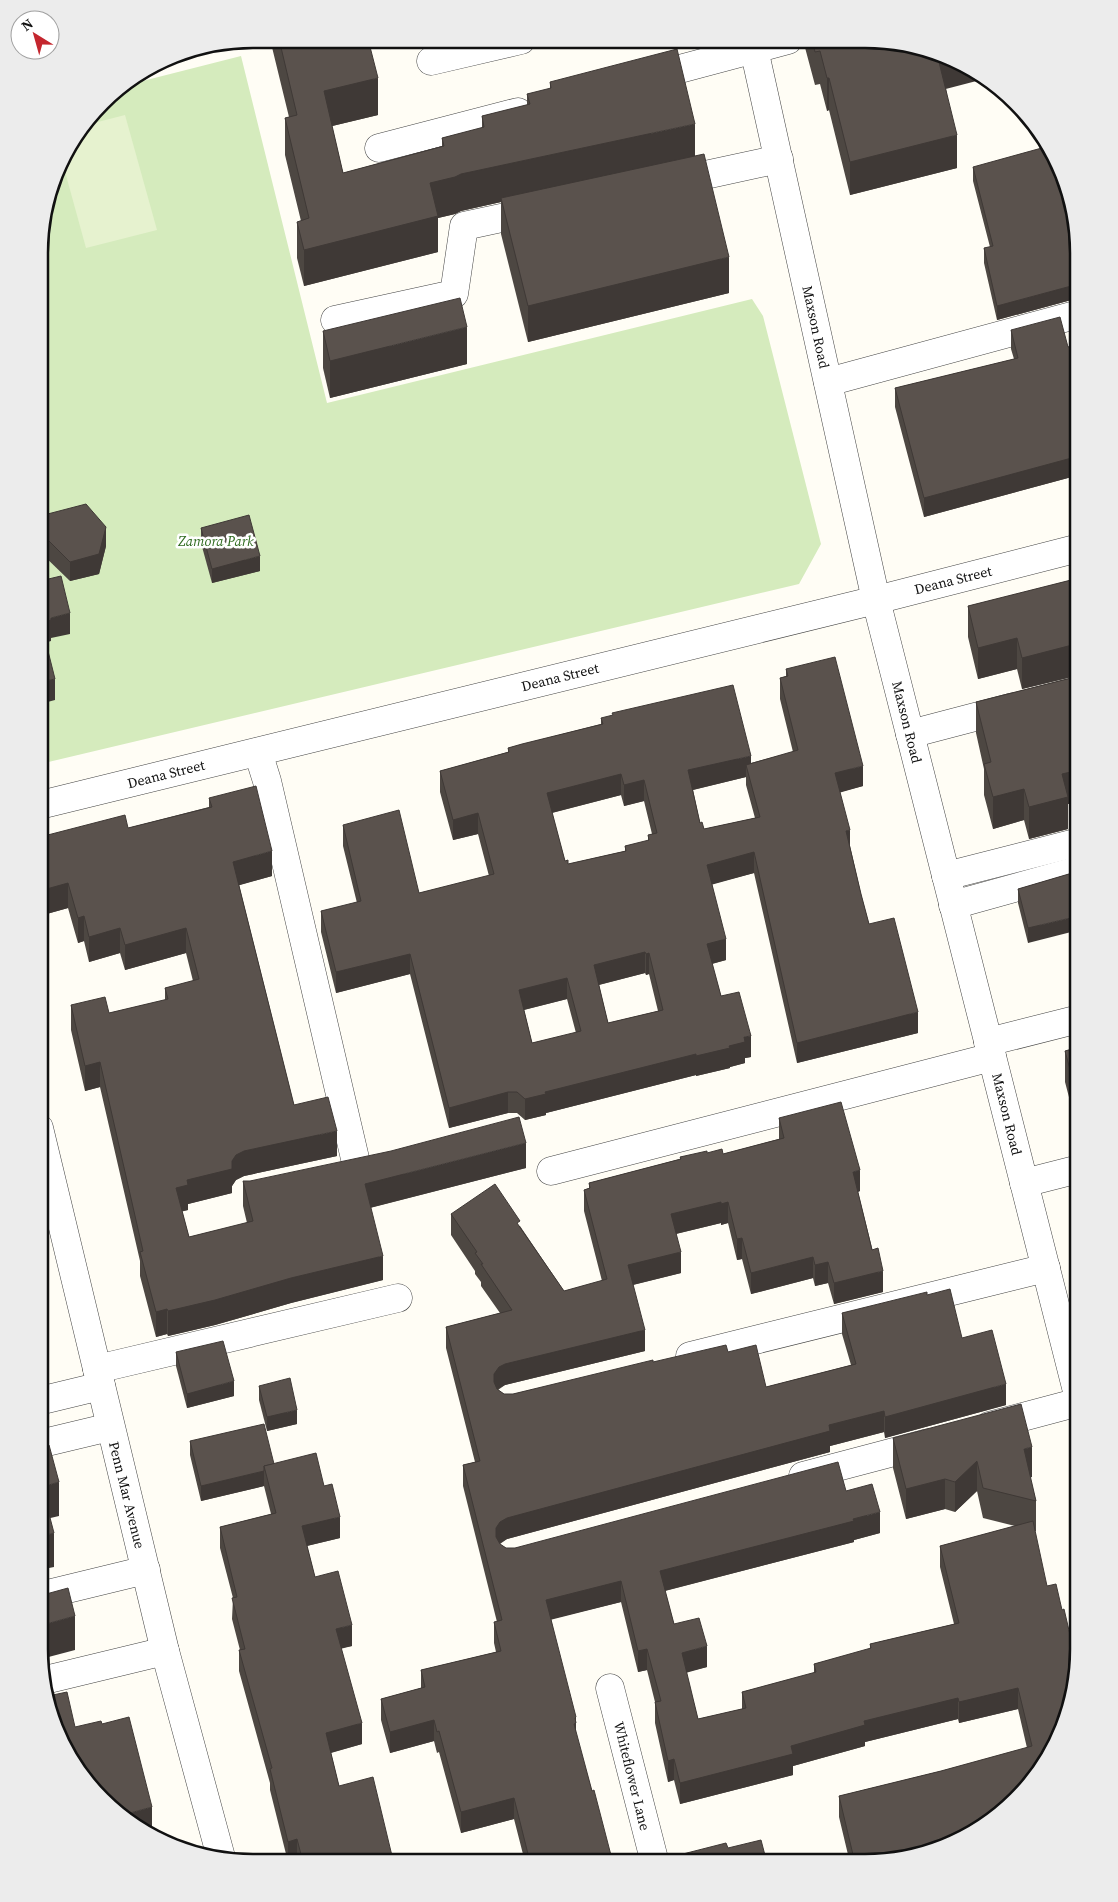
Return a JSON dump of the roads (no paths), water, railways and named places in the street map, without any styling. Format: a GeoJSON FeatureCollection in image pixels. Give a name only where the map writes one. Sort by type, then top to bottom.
{"type":"FeatureCollection","features":[{"type":"Feature","properties":{"kind":"street"},"geometry":{"type":"LineString","coordinates":[[431,61],[487,48]]}},
{"type":"Feature","properties":{"kind":"street"},"geometry":{"type":"LineString","coordinates":[[620,85],[744,48]]}},
{"type":"Feature","properties":{"kind":"street","name":"Maxson Road"},"geometry":{"type":"LineString","coordinates":[[755,48],[876,600],[1070,1361]]}},
{"type":"Feature","properties":{"kind":"street"},"geometry":{"type":"LineString","coordinates":[[379,148],[543,105]]}},
{"type":"Feature","properties":{"kind":"street"},"geometry":{"type":"LineString","coordinates":[[645,187],[779,159]]}},
{"type":"Feature","properties":{"kind":"street"},"geometry":{"type":"LineString","coordinates":[[335,320],[454,294],[464,226],[560,206]]}},
{"type":"Feature","properties":{"kind":"street"},"geometry":{"type":"LineString","coordinates":[[828,382],[1070,316]]}},
{"type":"Feature","properties":{"kind":"street","name":"Deana Street"},"geometry":{"type":"LineString","coordinates":[[48,803],[876,600],[1070,550]]}},
{"type":"Feature","properties":{"kind":"street"},"geometry":{"type":"LineString","coordinates":[[910,734],[1033,702]]}},
{"type":"Feature","properties":{"kind":"street"},"geometry":{"type":"LineString","coordinates":[[258,752],[267,781],[301,922],[356,1167]]}},
{"type":"Feature","properties":{"kind":"street"},"geometry":{"type":"LineString","coordinates":[[946,876],[1070,844]]}},
{"type":"Feature","properties":{"kind":"street"},"geometry":{"type":"LineString","coordinates":[[953,905],[1070,872]]}},
{"type":"Feature","properties":{"kind":"street"},"geometry":{"type":"LineString","coordinates":[[550,1171],[990,1049],[1070,1023]]}},
{"type":"Feature","properties":{"kind":"street","name":"Penn Mar Avenue"},"geometry":{"type":"LineString","coordinates":[[48,1165],[165,1651],[220,1852]]}},
{"type":"Feature","properties":{"kind":"street"},"geometry":{"type":"LineString","coordinates":[[1024,1183],[1070,1172]]}},
{"type":"Feature","properties":{"kind":"street"},"geometry":{"type":"LineString","coordinates":[[662,1363],[1046,1268]]}},
{"type":"Feature","properties":{"kind":"street"},"geometry":{"type":"LineString","coordinates":[[48,1397],[99,1377],[398,1298]]}},
{"type":"Feature","properties":{"kind":"street"},"geometry":{"type":"LineString","coordinates":[[780,1482],[959,1434],[1070,1395]]}},
{"type":"Feature","properties":{"kind":"street"},"geometry":{"type":"LineString","coordinates":[[48,1442],[110,1426]]}},
{"type":"Feature","properties":{"kind":"street"},"geometry":{"type":"LineString","coordinates":[[48,1594],[146,1570]]}},
{"type":"Feature","properties":{"kind":"street"},"geometry":{"type":"LineString","coordinates":[[49,1679],[165,1651]]}},
{"type":"Feature","properties":{"kind":"street","name":"Whiteflower Lane"},"geometry":{"type":"LineString","coordinates":[[610,1688],[653,1854]]}},
{"type":"Feature","properties":{"kind":"park label","name":"Zamora Park"},"geometry":{"type":"Point","coordinates":[216,541]}}]}
